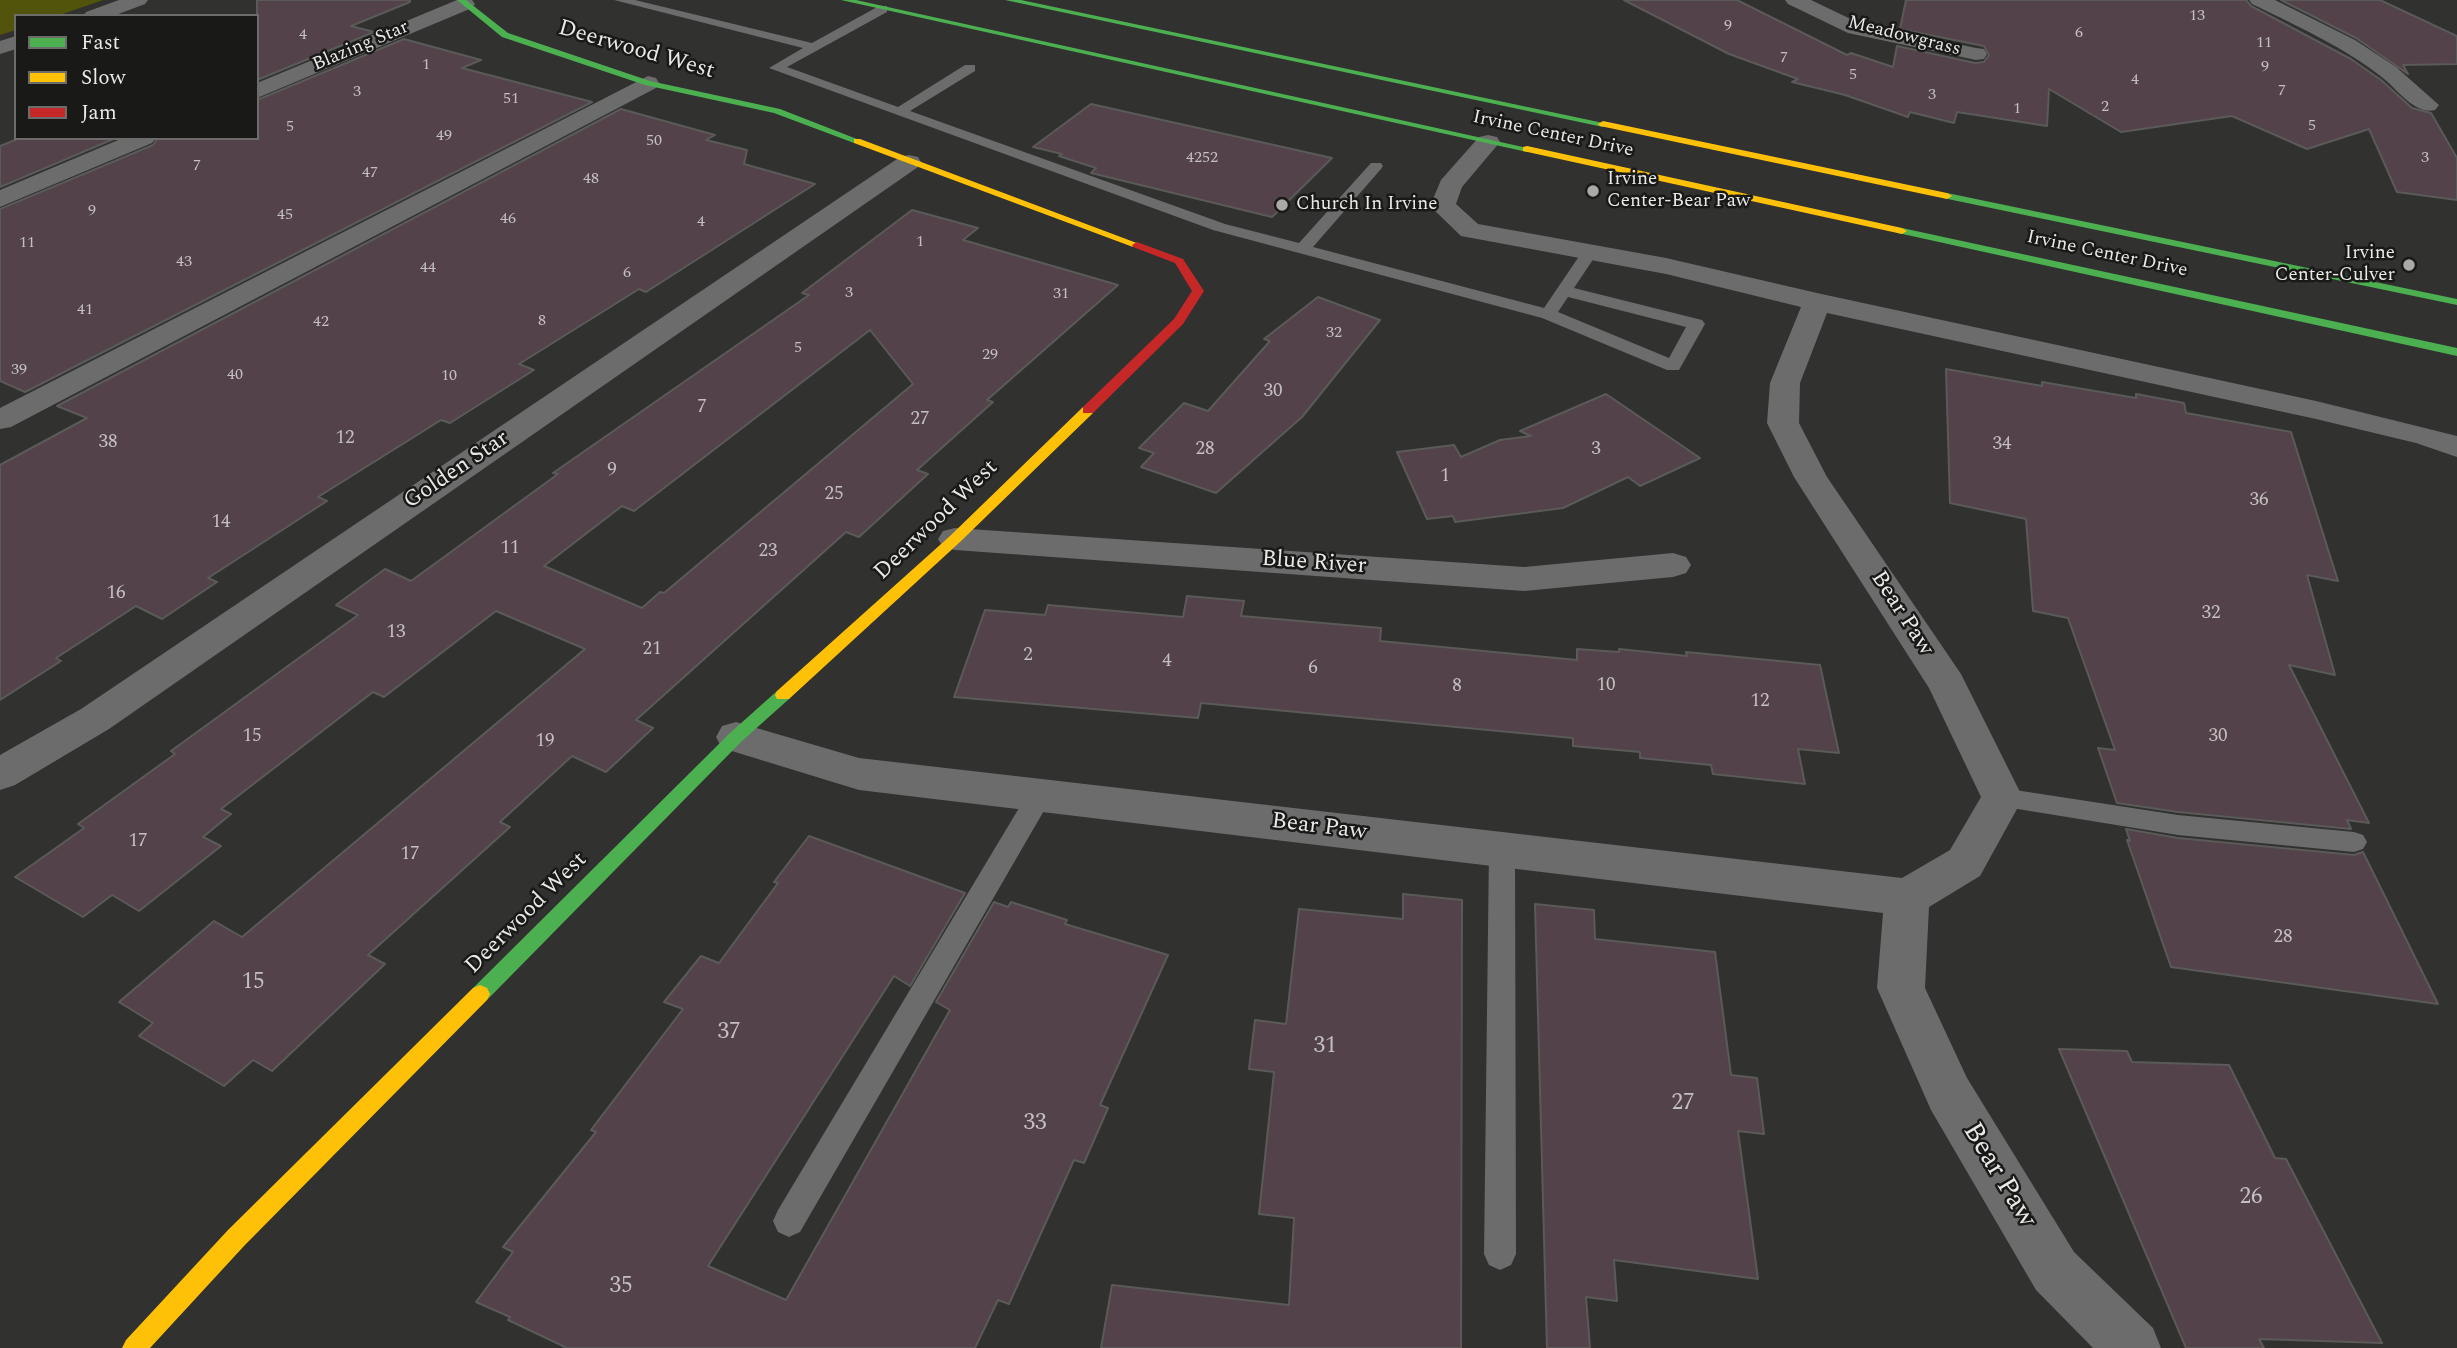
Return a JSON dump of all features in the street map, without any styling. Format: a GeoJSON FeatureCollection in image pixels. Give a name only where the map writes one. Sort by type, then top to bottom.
{"type":"FeatureCollection","features":[{"type":"Feature","properties":{"kind":"main road","name":"Irvine Center Drive"},"geometry":{"type":"LineString","coordinates":[[845,0],[2457,352]]}},
{"type":"Feature","properties":{"kind":"main road","name":"Irvine Center Drive"},"geometry":{"type":"LineString","coordinates":[[1009,0],[2457,302]]}},
{"type":"Feature","properties":{"kind":"main road","name":"Deerwood West"},"geometry":{"type":"LineString","coordinates":[[134,1348],[236,1238],[736,737],[955,539],[1179,321],[1198,291],[1180,261],[777,111],[648,83],[505,35],[463,2]]}},
{"type":"Feature","properties":{"kind":"main road"},"geometry":{"type":"LineString","coordinates":[[2093,225],[2130,219]]}},
{"type":"Feature","properties":{"kind":"street"},"geometry":{"type":"LineString","coordinates":[[99,14],[138,0]]}},
{"type":"Feature","properties":{"kind":"street","name":"Meadowgrass"},"geometry":{"type":"LineString","coordinates":[[1795,0],[1855,29],[1976,54]]}},
{"type":"Feature","properties":{"kind":"street"},"geometry":{"type":"LineString","coordinates":[[2259,0],[2345,40],[2368,55],[2427,105]]}},
{"type":"Feature","properties":{"kind":"street","name":"Blazing Star"},"geometry":{"type":"LineString","coordinates":[[259,90],[463,2]]}},
{"type":"Feature","properties":{"kind":"street"},"geometry":{"type":"LineString","coordinates":[[0,421],[648,83]]}},
{"type":"Feature","properties":{"kind":"street"},"geometry":{"type":"LineString","coordinates":[[0,199],[139,140]]}},
{"type":"Feature","properties":{"kind":"street"},"geometry":{"type":"LineString","coordinates":[[1488,142],[1450,185],[1443,206],[1470,230],[1760,287],[1817,302],[2316,410],[2426,436],[2457,447]]}},
{"type":"Feature","properties":{"kind":"street","name":"Golden Star"},"geometry":{"type":"LineString","coordinates":[[0,774],[95,719],[909,162]]}},
{"type":"Feature","properties":{"kind":"street","name":"Bear Paw"},"geometry":{"type":"LineString","coordinates":[[1817,302],[1784,383],[1783,423],[1811,477],[1947,684],[2002,798]]}},
{"type":"Feature","properties":{"kind":"street","name":"Blue River"},"geometry":{"type":"LineString","coordinates":[[955,539],[1524,579],[1673,565]]}},
{"type":"Feature","properties":{"kind":"street","name":"Bear Paw"},"geometry":{"type":"LineString","coordinates":[[736,737],[859,774],[1908,897],[1901,988],[1949,1094],[2055,1271],[2133,1348]]}},
{"type":"Feature","properties":{"kind":"street"},"geometry":{"type":"LineString","coordinates":[[1908,897],[1965,863],[2002,798]]}},
{"type":"Feature","properties":{"kind":"lane"},"geometry":{"type":"LineString","coordinates":[[620,0],[814,47]]}},
{"type":"Feature","properties":{"kind":"lane"},"geometry":{"type":"LineString","coordinates":[[884,9],[776,68],[1219,227],[1548,314],[1674,366],[1696,324],[1565,291]]}},
{"type":"Feature","properties":{"kind":"lane"},"geometry":{"type":"LineString","coordinates":[[901,111],[970,68]]}},
{"type":"Feature","properties":{"kind":"lane"},"geometry":{"type":"LineString","coordinates":[[1303,248],[1376,166]]}},
{"type":"Feature","properties":{"kind":"lane"},"geometry":{"type":"LineString","coordinates":[[1548,314],[1590,252]]}},
{"type":"Feature","properties":{"kind":"lane"},"geometry":{"type":"LineString","coordinates":[[789,1221],[1040,795]]}},
{"type":"Feature","properties":{"kind":"lane"},"geometry":{"type":"LineString","coordinates":[[2002,798],[2108,817],[2252,835],[2354,842]]}},
{"type":"Feature","properties":{"kind":"lane"},"geometry":{"type":"LineString","coordinates":[[1500,1254],[1502,850]]}},
{"type":"Feature","properties":{"kind":"shaded area"},"geometry":{"type":"Polygon","coordinates":[[[0,0],[103,0],[63,14],[14,14],[14,31],[0,35],[0,0]]]}},
{"type":"Feature","properties":{"kind":"building"},"geometry":{"type":"Polygon","coordinates":[[[257,0],[410,0],[351,26],[374,32],[259,79],[257,0]]]}},
{"type":"Feature","properties":{"kind":"building"},"geometry":{"type":"Polygon","coordinates":[[[1624,0],[1737,0],[1847,55],[1851,53],[1893,67],[1897,46],[1975,63],[1984,62],[1989,55],[1984,46],[1900,29],[1906,0],[2246,0],[2251,6],[2351,59],[2381,80],[2412,108],[2431,113],[2457,158],[2457,200],[2397,192],[2369,129],[2307,149],[2232,116],[2121,132],[2049,89],[2047,126],[1957,112],[1954,123],[1910,112],[1908,117],[1845,95],[1792,82],[1798,79],[1729,54],[1624,0]]]}},
{"type":"Feature","properties":{"kind":"building"},"geometry":{"type":"Polygon","coordinates":[[[2281,0],[2380,0],[2457,36],[2457,64],[2403,65],[2408,74],[2356,38],[2281,0]]]}},
{"type":"Feature","properties":{"kind":"building"},"geometry":{"type":"Polygon","coordinates":[[[404,39],[481,60],[462,68],[592,102],[25,392],[0,381],[0,209],[153,145],[157,140],[259,140],[259,99],[404,39]]]}},
{"type":"Feature","properties":{"kind":"building"},"geometry":{"type":"Polygon","coordinates":[[[1091,104],[1332,158],[1272,217],[1091,173],[1096,168],[1059,156],[1062,154],[1033,147],[1091,104]]]}},
{"type":"Feature","properties":{"kind":"building"},"geometry":{"type":"Polygon","coordinates":[[[621,109],[715,135],[706,140],[747,150],[744,164],[815,184],[646,292],[639,289],[519,364],[534,370],[450,423],[441,420],[318,497],[327,501],[208,578],[217,582],[162,619],[136,606],[56,658],[61,661],[0,700],[0,465],[87,418],[57,406],[621,109]]]}},
{"type":"Feature","properties":{"kind":"building"},"geometry":{"type":"Polygon","coordinates":[[[15,140],[111,140],[0,187],[0,146],[15,140]]]}},
{"type":"Feature","properties":{"kind":"building"},"geometry":{"type":"Polygon","coordinates":[[[912,210],[978,228],[963,240],[1118,285],[987,400],[993,402],[917,470],[928,474],[859,537],[846,532],[636,720],[653,728],[606,772],[572,756],[500,822],[510,827],[368,955],[385,964],[272,1071],[253,1060],[224,1086],[139,1036],[153,1023],[119,1002],[214,921],[242,937],[585,649],[496,611],[384,697],[373,692],[221,809],[231,814],[203,837],[221,846],[139,911],[112,895],[83,917],[15,877],[84,828],[78,824],[175,754],[171,751],[358,615],[336,605],[385,569],[411,581],[558,474],[553,473],[809,295],[802,293],[912,210]],[[870,330],[634,511],[622,506],[544,566],[642,608],[660,592],[664,593],[913,384],[870,330]]]}},
{"type":"Feature","properties":{"kind":"building"},"geometry":{"type":"Polygon","coordinates":[[[1318,297],[1380,320],[1302,417],[1216,493],[1141,467],[1154,453],[1139,448],[1184,403],[1208,411],[1270,341],[1264,339],[1318,297]]]}},
{"type":"Feature","properties":{"kind":"building"},"geometry":{"type":"Polygon","coordinates":[[[1946,369],[2042,386],[2042,382],[2136,398],[2136,394],[2184,403],[2186,413],[2291,432],[2338,581],[2307,575],[2335,675],[2289,665],[2369,823],[2347,820],[2351,829],[2178,812],[2117,803],[2098,748],[2115,750],[2068,618],[2033,611],[2026,519],[1950,503],[1946,369]]]}},
{"type":"Feature","properties":{"kind":"building"},"geometry":{"type":"Polygon","coordinates":[[[1606,394],[1700,458],[1640,486],[1628,477],[1563,508],[1455,522],[1453,516],[1427,519],[1397,452],[1454,445],[1461,457],[1500,440],[1531,436],[1520,431],[1606,394]]]}},
{"type":"Feature","properties":{"kind":"building"},"geometry":{"type":"Polygon","coordinates":[[[1187,596],[1244,601],[1241,616],[1381,628],[1380,641],[1577,660],[1577,649],[1619,652],[1619,649],[1687,656],[1686,652],[1820,665],[1839,753],[1798,749],[1805,784],[1713,774],[1711,765],[1640,758],[1640,752],[1573,746],[1573,738],[1201,703],[1198,718],[954,697],[985,610],[1045,615],[1048,605],[1183,617],[1187,596]]]}},
{"type":"Feature","properties":{"kind":"building"},"geometry":{"type":"Polygon","coordinates":[[[2126,829],[2178,838],[2354,855],[2363,852],[2438,1004],[2171,967],[2127,840],[2130,841],[2126,829]]]}},
{"type":"Feature","properties":{"kind":"building"},"geometry":{"type":"Polygon","coordinates":[[[809,836],[965,893],[910,986],[894,976],[708,1266],[786,1300],[950,1010],[936,1002],[994,902],[1008,907],[1011,902],[1067,920],[1065,924],[1168,955],[1100,1105],[1108,1108],[1084,1163],[1074,1160],[1009,1304],[998,1300],[975,1348],[567,1348],[476,1302],[513,1252],[503,1247],[596,1132],[591,1130],[683,1009],[664,1002],[701,956],[719,963],[809,836]]]}},
{"type":"Feature","properties":{"kind":"building"},"geometry":{"type":"Polygon","coordinates":[[[1403,894],[1462,900],[1461,1348],[1101,1348],[1112,1285],[1289,1305],[1294,1218],[1259,1214],[1274,1072],[1249,1069],[1255,1020],[1286,1024],[1299,909],[1403,919],[1403,894]]]}},
{"type":"Feature","properties":{"kind":"building"},"geometry":{"type":"Polygon","coordinates":[[[1535,904],[1594,910],[1595,939],[1715,952],[1731,1075],[1757,1078],[1764,1134],[1738,1131],[1758,1279],[1614,1260],[1617,1301],[1586,1297],[1590,1348],[1547,1348],[1535,904]]]}},
{"type":"Feature","properties":{"kind":"building"},"geometry":{"type":"Polygon","coordinates":[[[2059,1049],[2127,1051],[2132,1062],[2229,1065],[2275,1158],[2286,1159],[2382,1343],[2259,1339],[2264,1348],[2186,1348],[2059,1049]]]}},
{"type":"Feature","properties":{"kind":"traffic: fast"},"geometry":{"type":"LineString","coordinates":[[461,0],[505,35],[648,83],[777,111],[857,141]]}},
{"type":"Feature","properties":{"kind":"traffic: fast"},"geometry":{"type":"LineString","coordinates":[[845,0],[1527,149]]}},
{"type":"Feature","properties":{"kind":"traffic: fast"},"geometry":{"type":"LineString","coordinates":[[1009,0],[1603,124]]}},
{"type":"Feature","properties":{"kind":"traffic: fast"},"geometry":{"type":"LineString","coordinates":[[1947,196],[2457,302]]}},
{"type":"Feature","properties":{"kind":"traffic: fast"},"geometry":{"type":"LineString","coordinates":[[1902,231],[2457,352]]}},
{"type":"Feature","properties":{"kind":"traffic: fast"},"geometry":{"type":"LineString","coordinates":[[480,994],[736,737],[783,695]]}},
{"type":"Feature","properties":{"kind":"traffic: slow"},"geometry":{"type":"LineString","coordinates":[[1603,124],[1947,196]]}},
{"type":"Feature","properties":{"kind":"traffic: slow"},"geometry":{"type":"LineString","coordinates":[[857,141],[1137,245]]}},
{"type":"Feature","properties":{"kind":"traffic: slow"},"geometry":{"type":"LineString","coordinates":[[1527,149],[1902,231]]}},
{"type":"Feature","properties":{"kind":"traffic: slow"},"geometry":{"type":"LineString","coordinates":[[783,695],[955,539],[1088,410]]}},
{"type":"Feature","properties":{"kind":"traffic: slow"},"geometry":{"type":"LineString","coordinates":[[134,1348],[236,1238],[480,994]]}},
{"type":"Feature","properties":{"kind":"traffic: jam"},"geometry":{"type":"LineString","coordinates":[[1088,410],[1179,321],[1198,291],[1179,261],[1137,245]]}},
{"type":"Feature","properties":{"kind":"place","name":"Irvine Center-Bear Paw"},"geometry":{"type":"Point","coordinates":[1593,191]}},
{"type":"Feature","properties":{"kind":"place","name":"Church In Irvine"},"geometry":{"type":"Point","coordinates":[1282,205]}},
{"type":"Feature","properties":{"kind":"place","name":"Irvine Center-Culver"},"geometry":{"type":"Point","coordinates":[2409,265]}}]}
